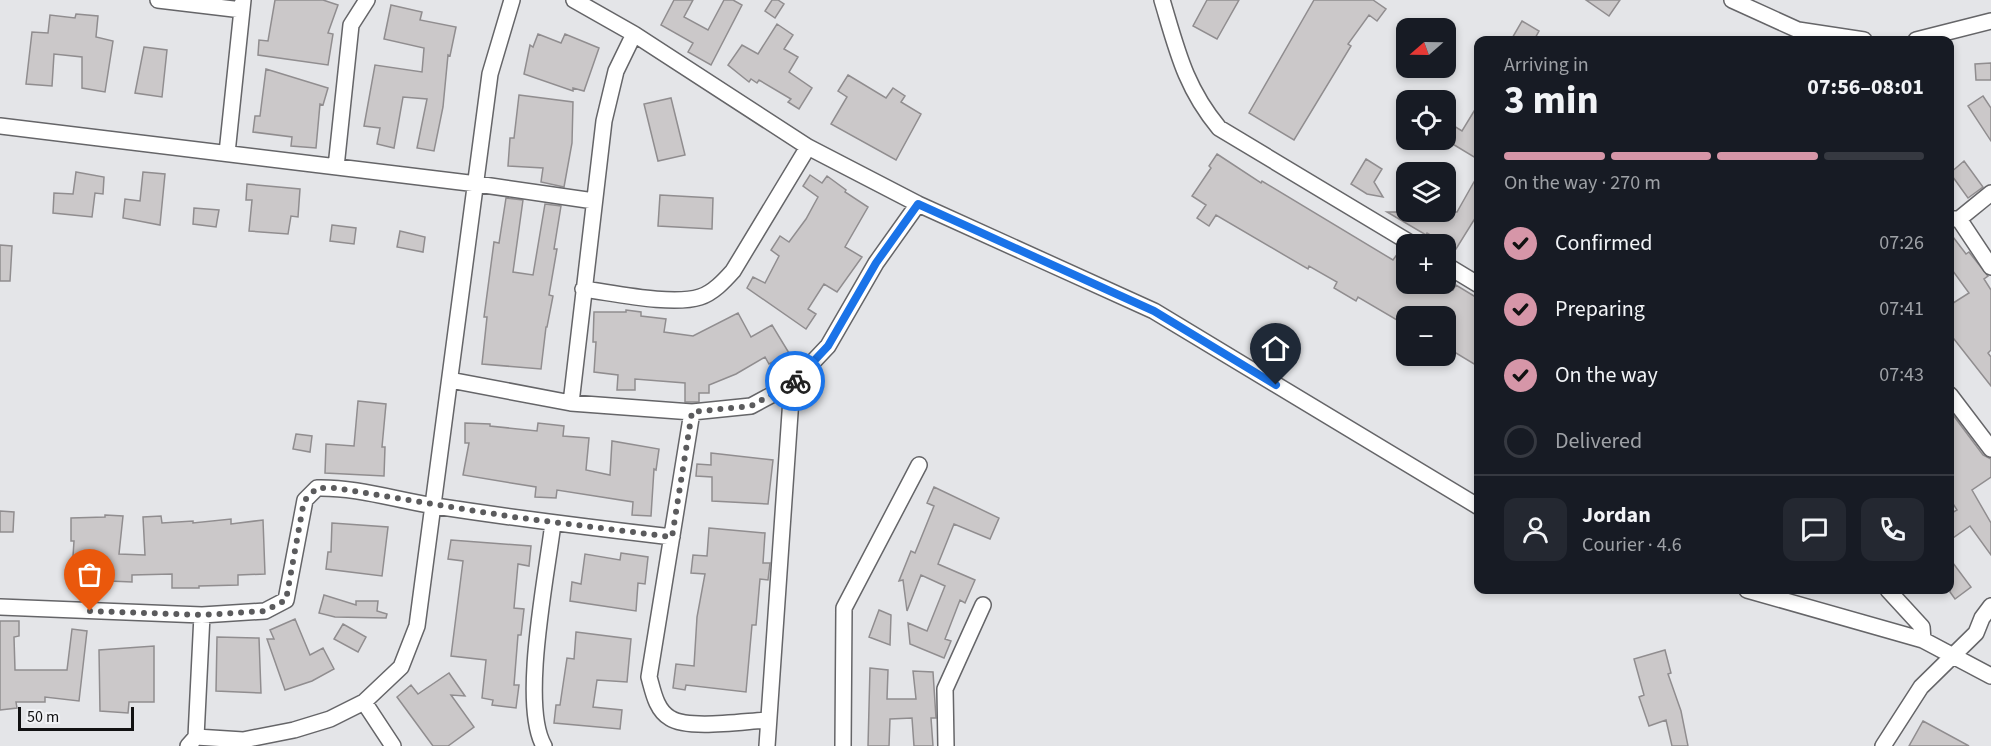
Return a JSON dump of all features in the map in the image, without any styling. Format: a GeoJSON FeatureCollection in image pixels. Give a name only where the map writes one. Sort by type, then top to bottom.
{"type":"FeatureCollection","features":[{"type":"Feature","properties":{"kind":"street"},"geometry":{"type":"LineString","coordinates":[[158,0],[242,5],[227,153]]}},
{"type":"Feature","properties":{"kind":"street"},"geometry":{"type":"LineString","coordinates":[[336,167],[351,25],[367,0]]}},
{"type":"Feature","properties":{"kind":"street"},"geometry":{"type":"LineString","coordinates":[[202,615],[192,741],[243,740],[294,730],[330,719],[364,702],[401,667],[417,626],[490,74],[512,0]]}},
{"type":"Feature","properties":{"kind":"street"},"geometry":{"type":"LineString","coordinates":[[574,0],[634,34],[808,147],[918,204],[1154,311],[1474,504]]}},
{"type":"Feature","properties":{"kind":"street"},"geometry":{"type":"LineString","coordinates":[[1162,0],[1188,83],[1198,101],[1219,128],[1396,234]]}},
{"type":"Feature","properties":{"kind":"street"},"geometry":{"type":"LineString","coordinates":[[1732,0],[1798,30],[1837,36]]}},
{"type":"Feature","properties":{"kind":"street"},"geometry":{"type":"LineString","coordinates":[[1945,36],[1991,21]]}},
{"type":"Feature","properties":{"kind":"street"},"geometry":{"type":"LineString","coordinates":[[571,403],[604,121],[616,71],[634,34]]}},
{"type":"Feature","properties":{"kind":"street"},"geometry":{"type":"LineString","coordinates":[[0,126],[477,183],[594,201]]}},
{"type":"Feature","properties":{"kind":"street"},"geometry":{"type":"LineString","coordinates":[[583,289],[678,300],[701,297],[719,286],[733,271],[808,147]]}},
{"type":"Feature","properties":{"kind":"street"},"geometry":{"type":"LineString","coordinates":[[1991,193],[1955,219],[1991,267]]}},
{"type":"Feature","properties":{"kind":"street"},"geometry":{"type":"LineString","coordinates":[[450,380],[571,403],[692,412],[751,406],[792,384],[828,346],[876,263],[918,204]]}},
{"type":"Feature","properties":{"kind":"street"},"geometry":{"type":"LineString","coordinates":[[1456,271],[1474,282]]}},
{"type":"Feature","properties":{"kind":"street"},"geometry":{"type":"LineString","coordinates":[[767,746],[792,384]]}},
{"type":"Feature","properties":{"kind":"street"},"geometry":{"type":"LineString","coordinates":[[1954,400],[1991,449]]}},
{"type":"Feature","properties":{"kind":"street"},"geometry":{"type":"LineString","coordinates":[[692,412],[649,677],[656,702],[669,718],[693,725],[768,720]]}},
{"type":"Feature","properties":{"kind":"street"},"geometry":{"type":"LineString","coordinates":[[843,746],[844,608],[919,465]]}},
{"type":"Feature","properties":{"kind":"street"},"geometry":{"type":"LineString","coordinates":[[0,607],[202,615],[265,611],[286,600],[304,501],[317,488],[335,488],[553,523],[672,537]]}},
{"type":"Feature","properties":{"kind":"street"},"geometry":{"type":"LineString","coordinates":[[544,746],[538,735],[533,699],[553,523]]}},
{"type":"Feature","properties":{"kind":"street"},"geometry":{"type":"LineString","coordinates":[[1761,594],[1923,640],[1991,676]]}},
{"type":"Feature","properties":{"kind":"street"},"geometry":{"type":"LineString","coordinates":[[1891,594],[1922,627],[1923,640]]}},
{"type":"Feature","properties":{"kind":"street"},"geometry":{"type":"LineString","coordinates":[[946,746],[945,689],[984,605]]}},
{"type":"Feature","properties":{"kind":"street"},"geometry":{"type":"LineString","coordinates":[[1883,746],[1921,687],[1976,633],[1982,618],[1991,606]]}},
{"type":"Feature","properties":{"kind":"street"},"geometry":{"type":"LineString","coordinates":[[364,702],[393,746]]}},
{"type":"Feature","properties":{"kind":"building"},"geometry":{"type":"Polygon","coordinates":[[[275,0],[323,0],[338,5],[328,33],[333,34],[328,65],[258,55],[259,40],[268,41],[275,0]]]}},
{"type":"Feature","properties":{"kind":"building"},"geometry":{"type":"Polygon","coordinates":[[[674,0],[693,0],[684,17],[708,30],[724,0],[733,0],[742,5],[711,65],[688,52],[693,43],[661,25],[674,0]]]}},
{"type":"Feature","properties":{"kind":"building"},"geometry":{"type":"Polygon","coordinates":[[[772,0],[778,0],[784,4],[775,18],[765,11],[772,0]]]}},
{"type":"Feature","properties":{"kind":"building"},"geometry":{"type":"Polygon","coordinates":[[[1207,0],[1239,0],[1217,39],[1193,26],[1207,0]]]}},
{"type":"Feature","properties":{"kind":"building"},"geometry":{"type":"Polygon","coordinates":[[[1314,0],[1373,0],[1386,9],[1377,21],[1369,15],[1348,44],[1351,46],[1294,140],[1249,113],[1314,0]]]}},
{"type":"Feature","properties":{"kind":"building"},"geometry":{"type":"Polygon","coordinates":[[[1586,0],[1620,0],[1609,16],[1586,0]]]}},
{"type":"Feature","properties":{"kind":"building"},"geometry":{"type":"Polygon","coordinates":[[[391,5],[422,12],[420,20],[456,27],[450,56],[448,55],[443,107],[434,151],[417,148],[427,99],[403,97],[394,148],[377,144],[380,128],[364,126],[375,65],[422,72],[424,48],[384,39],[391,5]]]}},
{"type":"Feature","properties":{"kind":"building"},"geometry":{"type":"Polygon","coordinates":[[[76,14],[98,16],[96,37],[113,41],[105,92],[82,88],[82,57],[54,54],[52,86],[26,84],[32,32],[48,33],[50,15],[75,18],[76,14]]]}},
{"type":"Feature","properties":{"kind":"building"},"geometry":{"type":"Polygon","coordinates":[[[1522,21],[1539,31],[1536,36],[1513,36],[1522,21]]]}},
{"type":"Feature","properties":{"kind":"building"},"geometry":{"type":"Polygon","coordinates":[[[777,24],[793,35],[784,49],[798,57],[789,72],[812,88],[799,109],[788,102],[791,99],[759,80],[757,83],[751,79],[749,82],[728,65],[742,45],[758,54],[777,24]]]}},
{"type":"Feature","properties":{"kind":"building"},"geometry":{"type":"Polygon","coordinates":[[[538,34],[561,43],[565,34],[599,48],[584,91],[573,88],[573,91],[524,74],[530,45],[533,47],[538,34]]]}},
{"type":"Feature","properties":{"kind":"building"},"geometry":{"type":"Polygon","coordinates":[[[144,47],[167,50],[162,97],[135,93],[144,47]]]}},
{"type":"Feature","properties":{"kind":"building"},"geometry":{"type":"Polygon","coordinates":[[[1991,63],[1991,80],[1976,80],[1975,64],[1991,63]]]}},
{"type":"Feature","properties":{"kind":"building"},"geometry":{"type":"Polygon","coordinates":[[[266,69],[328,88],[323,105],[320,104],[316,148],[291,146],[292,137],[253,132],[255,116],[260,116],[266,69]]]}},
{"type":"Feature","properties":{"kind":"building"},"geometry":{"type":"Polygon","coordinates":[[[848,75],[886,98],[893,88],[905,96],[901,102],[921,114],[896,160],[831,124],[847,97],[838,91],[848,75]]]}},
{"type":"Feature","properties":{"kind":"building"},"geometry":{"type":"Polygon","coordinates":[[[519,95],[573,102],[572,143],[564,187],[541,182],[543,168],[508,166],[510,138],[514,138],[519,95]]]}},
{"type":"Feature","properties":{"kind":"building"},"geometry":{"type":"Polygon","coordinates":[[[1983,96],[1991,108],[1991,141],[1968,106],[1983,96]]]}},
{"type":"Feature","properties":{"kind":"building"},"geometry":{"type":"Polygon","coordinates":[[[671,98],[685,155],[658,161],[644,104],[671,98]]]}},
{"type":"Feature","properties":{"kind":"building"},"geometry":{"type":"Polygon","coordinates":[[[1474,111],[1474,157],[1456,146],[1456,127],[1462,131],[1474,111]]]}},
{"type":"Feature","properties":{"kind":"building"},"geometry":{"type":"Polygon","coordinates":[[[1217,154],[1261,183],[1262,181],[1393,260],[1396,256],[1396,294],[1456,294],[1456,285],[1474,296],[1474,364],[1456,353],[1456,306],[1396,306],[1396,319],[1358,297],[1356,301],[1334,288],[1337,282],[1309,266],[1308,269],[1216,215],[1209,226],[1197,218],[1206,205],[1192,196],[1211,168],[1209,166],[1217,154]]]}},
{"type":"Feature","properties":{"kind":"building"},"geometry":{"type":"Polygon","coordinates":[[[1366,159],[1382,169],[1374,182],[1383,197],[1367,194],[1351,184],[1366,159]]]}},
{"type":"Feature","properties":{"kind":"building"},"geometry":{"type":"Polygon","coordinates":[[[1964,161],[1983,187],[1968,198],[1954,179],[1954,170],[1964,161]]]}},
{"type":"Feature","properties":{"kind":"building"},"geometry":{"type":"Polygon","coordinates":[[[76,172],[104,177],[103,194],[95,193],[92,217],[53,213],[54,193],[73,194],[76,172]]]}},
{"type":"Feature","properties":{"kind":"building"},"geometry":{"type":"Polygon","coordinates":[[[143,172],[165,174],[160,225],[123,218],[125,199],[140,201],[143,172]]]}},
{"type":"Feature","properties":{"kind":"building"},"geometry":{"type":"Polygon","coordinates":[[[810,175],[822,183],[827,176],[846,190],[845,192],[868,207],[845,247],[862,257],[837,292],[824,284],[808,309],[816,314],[806,329],[747,288],[753,277],[765,283],[779,256],[771,250],[780,236],[789,242],[806,219],[818,197],[803,186],[810,175]]]}},
{"type":"Feature","properties":{"kind":"building"},"geometry":{"type":"Polygon","coordinates":[[[1474,182],[1474,220],[1456,249],[1456,234],[1424,234],[1404,222],[1456,222],[1456,212],[1474,182]]]}},
{"type":"Feature","properties":{"kind":"building"},"geometry":{"type":"Polygon","coordinates":[[[247,184],[300,189],[298,217],[291,216],[288,234],[249,231],[252,200],[246,200],[247,184]]]}},
{"type":"Feature","properties":{"kind":"building"},"geometry":{"type":"Polygon","coordinates":[[[660,195],[713,198],[712,229],[658,226],[660,195]]]}},
{"type":"Feature","properties":{"kind":"building"},"geometry":{"type":"Polygon","coordinates":[[[506,198],[523,200],[513,272],[533,275],[545,204],[561,206],[549,295],[553,296],[546,327],[541,369],[482,364],[487,317],[484,317],[494,242],[499,243],[506,198]]]}},
{"type":"Feature","properties":{"kind":"building"},"geometry":{"type":"Polygon","coordinates":[[[194,208],[219,210],[216,227],[193,224],[194,208]]]}},
{"type":"Feature","properties":{"kind":"building"},"geometry":{"type":"Polygon","coordinates":[[[1387,212],[1396,212],[1396,217],[1387,212]]]}},
{"type":"Feature","properties":{"kind":"building"},"geometry":{"type":"Polygon","coordinates":[[[332,225],[356,228],[354,244],[330,241],[332,225]]]}},
{"type":"Feature","properties":{"kind":"building"},"geometry":{"type":"Polygon","coordinates":[[[400,231],[425,237],[423,252],[397,247],[400,231]]]}},
{"type":"Feature","properties":{"kind":"building"},"geometry":{"type":"Polygon","coordinates":[[[1954,238],[1966,254],[1969,252],[1988,276],[1984,279],[1991,290],[1991,350],[1988,353],[1991,357],[1991,386],[1954,339],[1954,302],[1969,293],[1954,272],[1954,238]]]}},
{"type":"Feature","properties":{"kind":"building"},"geometry":{"type":"Polygon","coordinates":[[[0,245],[12,246],[10,281],[0,281],[0,245]]]}},
{"type":"Feature","properties":{"kind":"building"},"geometry":{"type":"Polygon","coordinates":[[[626,310],[641,312],[641,316],[666,319],[664,332],[693,336],[738,313],[751,337],[772,325],[789,353],[769,364],[765,357],[736,374],[709,385],[709,393],[699,393],[699,402],[685,402],[685,383],[635,379],[635,390],[617,390],[618,375],[594,372],[596,342],[593,342],[594,312],[626,312],[626,310]]]}},
{"type":"Feature","properties":{"kind":"building"},"geometry":{"type":"Polygon","coordinates":[[[358,401],[386,404],[382,447],[385,447],[384,476],[325,473],[326,444],[354,446],[358,401]]]}},
{"type":"Feature","properties":{"kind":"building"},"geometry":{"type":"Polygon","coordinates":[[[1954,416],[1983,455],[1991,459],[1991,477],[1972,490],[1991,523],[1991,555],[1970,526],[1954,537],[1954,512],[1957,510],[1954,505],[1954,416]]]}},
{"type":"Feature","properties":{"kind":"building"},"geometry":{"type":"Polygon","coordinates":[[[465,423],[537,431],[538,423],[564,426],[563,436],[589,438],[586,470],[610,475],[612,441],[659,449],[656,470],[654,469],[651,516],[632,515],[633,502],[557,490],[556,498],[535,497],[536,487],[463,475],[469,443],[465,443],[465,423]]]}},
{"type":"Feature","properties":{"kind":"building"},"geometry":{"type":"Polygon","coordinates":[[[296,434],[312,436],[310,452],[293,449],[296,434]]]}},
{"type":"Feature","properties":{"kind":"building"},"geometry":{"type":"Polygon","coordinates":[[[711,453],[773,460],[768,504],[712,501],[712,477],[696,476],[697,464],[711,465],[711,453]]]}},
{"type":"Feature","properties":{"kind":"building"},"geometry":{"type":"Polygon","coordinates":[[[934,487],[999,518],[990,539],[954,524],[938,564],[975,580],[965,603],[960,600],[945,639],[951,641],[944,658],[910,644],[908,623],[927,631],[945,586],[921,575],[907,611],[903,580],[899,581],[911,551],[915,553],[934,506],[927,503],[934,487]]]}},
{"type":"Feature","properties":{"kind":"building"},"geometry":{"type":"Polygon","coordinates":[[[0,511],[14,512],[13,532],[0,532],[0,511]]]}},
{"type":"Feature","properties":{"kind":"building"},"geometry":{"type":"Polygon","coordinates":[[[105,515],[123,516],[119,554],[145,555],[143,517],[161,516],[162,523],[231,519],[231,524],[263,520],[265,574],[238,575],[238,585],[172,588],[172,574],[132,575],[132,582],[109,581],[109,574],[72,572],[74,541],[71,541],[71,518],[105,517],[105,515]]]}},
{"type":"Feature","properties":{"kind":"building"},"geometry":{"type":"Polygon","coordinates":[[[332,523],[388,527],[382,576],[326,569],[328,552],[331,552],[332,523]]]}},
{"type":"Feature","properties":{"kind":"building"},"geometry":{"type":"Polygon","coordinates":[[[709,528],[765,533],[763,563],[770,563],[768,580],[760,579],[756,625],[752,625],[746,692],[686,685],[685,690],[673,688],[676,664],[694,666],[697,617],[705,574],[691,573],[693,555],[707,556],[709,528]]]}},
{"type":"Feature","properties":{"kind":"building"},"geometry":{"type":"Polygon","coordinates":[[[451,540],[531,546],[529,566],[518,564],[514,608],[524,609],[521,635],[518,635],[514,685],[519,685],[516,708],[492,705],[493,700],[482,698],[486,660],[451,656],[463,561],[448,559],[451,540]]]}},
{"type":"Feature","properties":{"kind":"building"},"geometry":{"type":"Polygon","coordinates":[[[621,553],[648,557],[645,584],[638,583],[636,611],[570,601],[572,582],[581,584],[585,554],[620,560],[621,553]]]}},
{"type":"Feature","properties":{"kind":"building"},"geometry":{"type":"Polygon","coordinates":[[[1954,564],[1971,587],[1955,599],[1951,594],[1954,594],[1954,564]]]}},
{"type":"Feature","properties":{"kind":"building"},"geometry":{"type":"Polygon","coordinates":[[[324,595],[356,605],[356,601],[378,601],[377,611],[387,614],[386,618],[335,617],[319,613],[324,595]]]}},
{"type":"Feature","properties":{"kind":"building"},"geometry":{"type":"Polygon","coordinates":[[[879,610],[891,615],[890,645],[869,637],[879,610]]]}},
{"type":"Feature","properties":{"kind":"building"},"geometry":{"type":"Polygon","coordinates":[[[295,619],[310,655],[323,648],[334,669],[312,681],[285,690],[267,639],[274,639],[270,630],[295,619]]]}},
{"type":"Feature","properties":{"kind":"building"},"geometry":{"type":"Polygon","coordinates":[[[0,621],[19,621],[19,636],[14,637],[15,670],[67,670],[72,629],[87,631],[79,701],[45,697],[45,702],[16,702],[17,708],[0,710],[0,621]]]}},
{"type":"Feature","properties":{"kind":"building"},"geometry":{"type":"Polygon","coordinates":[[[343,624],[366,637],[358,652],[334,639],[343,624]]]}},
{"type":"Feature","properties":{"kind":"building"},"geometry":{"type":"Polygon","coordinates":[[[576,632],[631,639],[627,682],[597,680],[593,707],[622,710],[620,729],[554,723],[556,705],[560,705],[567,658],[574,659],[576,632]]]}},
{"type":"Feature","properties":{"kind":"building"},"geometry":{"type":"Polygon","coordinates":[[[217,637],[259,638],[261,693],[216,691],[217,637]]]}},
{"type":"Feature","properties":{"kind":"building"},"geometry":{"type":"Polygon","coordinates":[[[154,646],[154,702],[129,702],[128,713],[100,711],[99,650],[154,646]]]}},
{"type":"Feature","properties":{"kind":"building"},"geometry":{"type":"Polygon","coordinates":[[[1665,650],[1671,673],[1668,674],[1681,711],[1688,746],[1672,746],[1666,720],[1649,726],[1639,697],[1644,695],[1634,659],[1665,650]]]}},
{"type":"Feature","properties":{"kind":"building"},"geometry":{"type":"Polygon","coordinates":[[[870,668],[888,670],[887,699],[916,699],[913,671],[933,672],[936,718],[931,718],[933,746],[914,746],[912,718],[890,719],[889,746],[868,746],[870,668]]]}},
{"type":"Feature","properties":{"kind":"building"},"geometry":{"type":"Polygon","coordinates":[[[449,673],[465,696],[451,695],[474,727],[448,746],[433,746],[397,697],[411,685],[418,694],[449,673]]]}},
{"type":"Feature","properties":{"kind":"building"},"geometry":{"type":"Polygon","coordinates":[[[1923,721],[1969,746],[1909,746],[1923,721]]]}},
{"type":"Feature","properties":{"kind":"way so far"},"geometry":{"type":"LineString","coordinates":[[90,611],[202,615],[265,611],[286,600],[304,501],[317,488],[335,488],[553,523],[672,537],[692,412],[751,406],[795,381]]}},
{"type":"Feature","properties":{"kind":"route"},"geometry":{"type":"LineString","coordinates":[[795,381],[828,346],[876,263],[918,204],[1154,311],[1276,385]]}}]}
